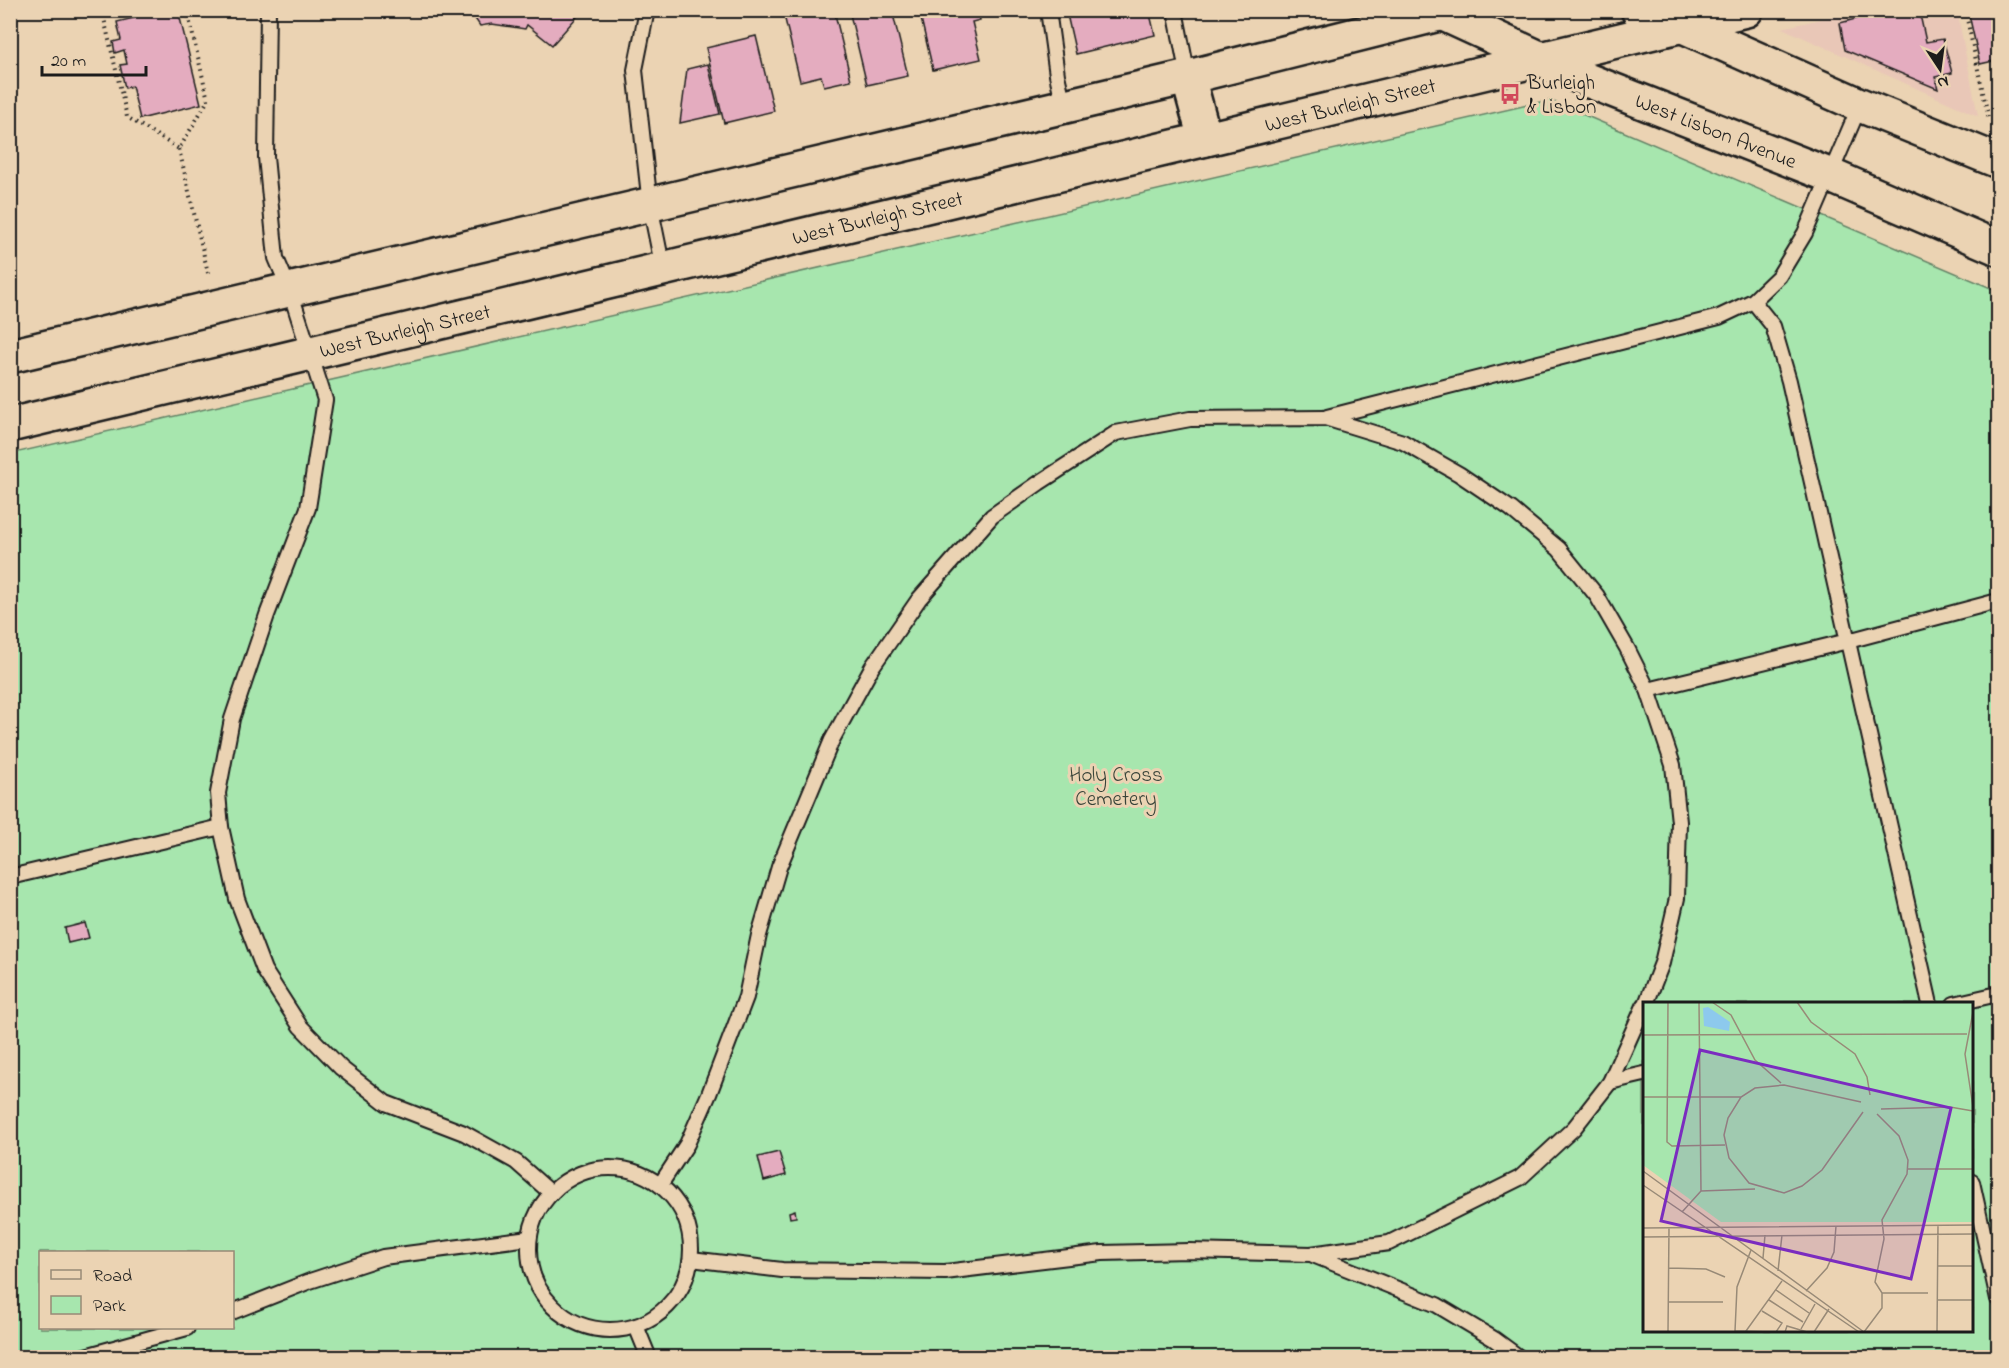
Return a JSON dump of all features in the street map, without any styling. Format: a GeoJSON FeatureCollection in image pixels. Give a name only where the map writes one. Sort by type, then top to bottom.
{"type":"FeatureCollection","features":[{"type":"Feature","properties":{"kind":"main road"},"geometry":{"type":"LineString","coordinates":[[1638,10],[1683,26],[1860,105],[1998,161]]}},
{"type":"Feature","properties":{"kind":"main road","name":"West Burleigh Street"},"geometry":{"type":"LineString","coordinates":[[10,425],[1746,10]]}},
{"type":"Feature","properties":{"kind":"main road"},"geometry":{"type":"LineString","coordinates":[[10,356],[1188,77],[1444,12]]}},
{"type":"Feature","properties":{"kind":"main road","name":"West Lisbon Avenue"},"geometry":{"type":"LineString","coordinates":[[1444,12],[1538,59],[1829,175],[1998,248]]}},
{"type":"Feature","properties":{"kind":"main road"},"geometry":{"type":"LineString","coordinates":[[1188,77],[1205,139]]}},
{"type":"Feature","properties":{"kind":"lane"},"geometry":{"type":"LineString","coordinates":[[268,10],[266,157],[276,258],[290,291],[325,400],[308,508],[267,615],[232,719],[218,793],[221,827],[237,899],[264,970],[300,1026],[341,1068],[386,1103],[464,1133],[516,1162],[551,1193]]}},
{"type":"Feature","properties":{"kind":"lane"},"geometry":{"type":"LineString","coordinates":[[647,10],[635,70],[650,205],[663,269]]}},
{"type":"Feature","properties":{"kind":"lane"},"geometry":{"type":"LineString","coordinates":[[1048,10],[1057,75],[1064,106]]}},
{"type":"Feature","properties":{"kind":"lane"},"geometry":{"type":"LineString","coordinates":[[1175,10],[1188,77]]}},
{"type":"Feature","properties":{"kind":"lane"},"geometry":{"type":"LineString","coordinates":[[660,1185],[687,1144],[709,1094],[746,997],[759,935],[779,867],[832,740],[872,667],[919,599],[992,516],[1116,434],[1190,419],[1325,418],[1719,317],[1754,301],[1779,276],[1799,241],[1860,105]]}},
{"type":"Feature","properties":{"kind":"lane"},"geometry":{"type":"LineString","coordinates":[[1754,301],[1773,326],[1789,381],[1930,1002]]}},
{"type":"Feature","properties":{"kind":"lane"},"geometry":{"type":"LineString","coordinates":[[1325,418],[1404,442],[1459,474],[1511,509],[1559,549],[1597,596],[1627,648],[1648,690],[1673,765],[1679,822],[1677,898],[1662,963],[1646,1002]]}},
{"type":"Feature","properties":{"kind":"lane"},"geometry":{"type":"LineString","coordinates":[[1648,690],[1998,601]]}},
{"type":"Feature","properties":{"kind":"lane"},"geometry":{"type":"LineString","coordinates":[[10,877],[221,827]]}},
{"type":"Feature","properties":{"kind":"lane"},"geometry":{"type":"LineString","coordinates":[[1963,1002],[1998,994]]}},
{"type":"Feature","properties":{"kind":"lane"},"geometry":{"type":"LineString","coordinates":[[692,1259],[782,1270],[945,1272],[1102,1253],[1189,1251],[1311,1254],[1389,1243],[1520,1178],[1574,1128],[1610,1082],[1643,1009]]}},
{"type":"Feature","properties":{"kind":"lane"},"geometry":{"type":"LineString","coordinates":[[1610,1082],[1643,1074]]}},
{"type":"Feature","properties":{"kind":"lane"},"geometry":{"type":"LineString","coordinates":[[616,1168],[639,1173],[660,1185],[675,1199],[686,1217],[691,1238],[692,1259],[685,1281],[674,1301],[656,1316],[636,1326],[608,1330],[581,1325],[558,1312],[540,1291],[530,1265],[529,1238],[537,1214],[551,1193],[570,1178],[592,1170],[616,1168]]}},
{"type":"Feature","properties":{"kind":"lane"},"geometry":{"type":"LineString","coordinates":[[1973,1191],[1998,1299]]}},
{"type":"Feature","properties":{"kind":"lane"},"geometry":{"type":"LineString","coordinates":[[234,1311],[310,1281],[383,1257],[529,1238]]}},
{"type":"Feature","properties":{"kind":"lane"},"geometry":{"type":"LineString","coordinates":[[1311,1254],[1437,1305],[1494,1339],[1520,1358]]}},
{"type":"Feature","properties":{"kind":"lane"},"geometry":{"type":"LineString","coordinates":[[636,1326],[649,1358]]}},
{"type":"Feature","properties":{"kind":"lane"},"geometry":{"type":"LineString","coordinates":[[78,1358],[182,1329]]}},
{"type":"Feature","properties":{"kind":"path"},"geometry":{"type":"LineString","coordinates":[[102,10],[127,117],[179,148]]}},
{"type":"Feature","properties":{"kind":"path"},"geometry":{"type":"LineString","coordinates":[[187,10],[208,100],[179,148],[209,274]]}},
{"type":"Feature","properties":{"kind":"path"},"geometry":{"type":"LineString","coordinates":[[1965,10],[1989,120]]}},
{"type":"Feature","properties":{"kind":"shaded area"},"geometry":{"type":"Polygon","coordinates":[[[1856,11],[1957,11],[1978,116],[1782,28],[1856,11]]]}},
{"type":"Feature","properties":{"kind":"green space","name":"Holy Cross Cemetery"},"geometry":{"type":"Polygon","coordinates":[[[1549,100],[1998,291],[1998,1357],[11,1357],[10,454],[1549,100]]]}},
{"type":"Feature","properties":{"kind":"building"},"geometry":{"type":"Polygon","coordinates":[[[132,10],[178,10],[201,104],[140,119],[132,86],[125,88],[120,65],[127,64],[124,50],[115,53],[113,42],[121,40],[117,22],[134,18],[132,10]]]}},
{"type":"Feature","properties":{"kind":"building"},"geometry":{"type":"Polygon","coordinates":[[[465,10],[583,10],[552,45],[527,25],[525,29],[492,24],[480,26],[465,10]]]}},
{"type":"Feature","properties":{"kind":"building"},"geometry":{"type":"Polygon","coordinates":[[[834,10],[851,80],[824,86],[821,76],[800,81],[783,11],[834,10]]]}},
{"type":"Feature","properties":{"kind":"building"},"geometry":{"type":"Polygon","coordinates":[[[849,10],[892,10],[908,76],[867,85],[849,10]]]}},
{"type":"Feature","properties":{"kind":"building"},"geometry":{"type":"Polygon","coordinates":[[[919,10],[978,10],[980,20],[972,22],[981,59],[933,70],[919,10]]]}},
{"type":"Feature","properties":{"kind":"building"},"geometry":{"type":"Polygon","coordinates":[[[1066,10],[1149,10],[1155,35],[1076,54],[1066,10]]]}},
{"type":"Feature","properties":{"kind":"building"},"geometry":{"type":"Polygon","coordinates":[[[1890,10],[1919,10],[1926,42],[1943,39],[1952,73],[1935,77],[1938,89],[1845,50],[1840,23],[1890,10]]]}},
{"type":"Feature","properties":{"kind":"building"},"geometry":{"type":"Polygon","coordinates":[[[1968,10],[1998,10],[1998,60],[1980,64],[1968,10]]]}},
{"type":"Feature","properties":{"kind":"building"},"geometry":{"type":"Polygon","coordinates":[[[756,36],[774,111],[724,123],[706,48],[756,36]]]}},
{"type":"Feature","properties":{"kind":"building"},"geometry":{"type":"Polygon","coordinates":[[[708,64],[720,114],[680,123],[687,69],[708,64]]]}},
{"type":"Feature","properties":{"kind":"building"},"geometry":{"type":"Polygon","coordinates":[[[85,923],[89,938],[68,943],[65,928],[85,923]]]}},
{"type":"Feature","properties":{"kind":"building"},"geometry":{"type":"Polygon","coordinates":[[[779,1152],[786,1175],[764,1181],[758,1157],[779,1152]]]}},
{"type":"Feature","properties":{"kind":"building"},"geometry":{"type":"Polygon","coordinates":[[[795,1210],[796,1217],[790,1218],[789,1212],[795,1210]]]}},
{"type":"Feature","properties":{"kind":"place","name":"Burleigh & Lisbon"},"geometry":{"type":"Point","coordinates":[1510,94]}}]}
